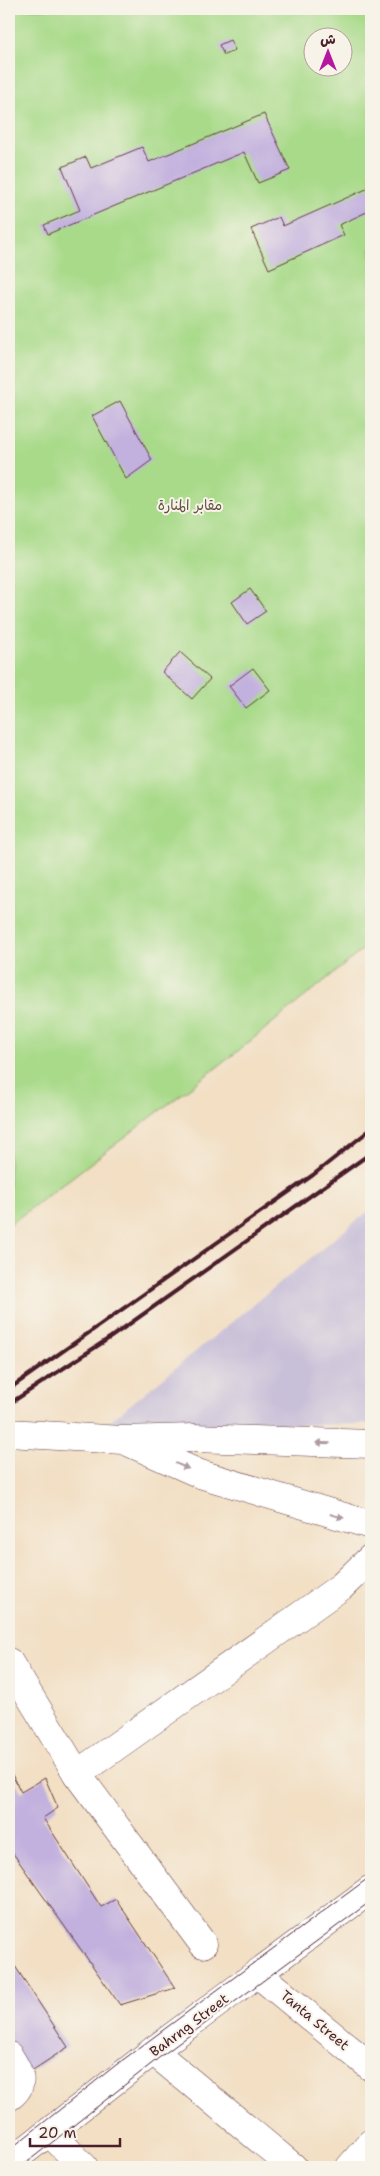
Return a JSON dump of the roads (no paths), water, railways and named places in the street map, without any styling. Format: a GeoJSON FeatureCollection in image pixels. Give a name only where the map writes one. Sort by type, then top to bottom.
{"type":"FeatureCollection","features":[{"type":"Feature","properties":{"kind":"street"},"geometry":{"type":"LineString","coordinates":[[9,1434],[122,1440],[202,1438],[371,1444]]}},
{"type":"Feature","properties":{"kind":"street"},"geometry":{"type":"LineString","coordinates":[[122,1440],[200,1474],[371,1526]]}},
{"type":"Feature","properties":{"kind":"street"},"geometry":{"type":"LineString","coordinates":[[77,1774],[342,1586],[371,1558]]}},
{"type":"Feature","properties":{"kind":"street"},"geometry":{"type":"LineString","coordinates":[[9,1662],[77,1774],[203,1944]]}},
{"type":"Feature","properties":{"kind":"street","name":"Bahrng Street"},"geometry":{"type":"LineString","coordinates":[[9,2163],[153,2051],[371,1889]]}},
{"type":"Feature","properties":{"kind":"street","name":"Tanta Street"},"geometry":{"type":"LineString","coordinates":[[258,1974],[371,2067]]}},
{"type":"Feature","properties":{"kind":"street"},"geometry":{"type":"LineString","coordinates":[[153,2051],[293,2167]]}},
{"type":"Feature","properties":{"kind":"street"},"geometry":{"type":"LineString","coordinates":[[9,2056],[20,2077],[17,2089],[9,2097]]}},
{"type":"Feature","properties":{"kind":"street"},"geometry":{"type":"LineString","coordinates":[[49,2132],[84,2167]]}},
{"type":"Feature","properties":{"kind":"street"},"geometry":{"type":"LineString","coordinates":[[350,2167],[371,2143]]}},
{"type":"Feature","properties":{"kind":"tram line"},"geometry":{"type":"LineString","coordinates":[[9,2150],[116,2065],[371,1876]]}},
{"type":"Feature","properties":{"kind":"tram line"},"geometry":{"type":"LineString","coordinates":[[21,2167],[160,2057],[371,1901]]}},
{"type":"Feature","properties":{"kind":"railway"},"geometry":{"type":"LineString","coordinates":[[9,1389],[313,1175],[371,1129]]}},
{"type":"Feature","properties":{"kind":"railway"},"geometry":{"type":"LineString","coordinates":[[9,1404],[111,1337],[371,1153]]}},
{"type":"Feature","properties":{"kind":"park label","name":"مقابر المنارة"},"geometry":{"type":"Point","coordinates":[190,505]}}]}
